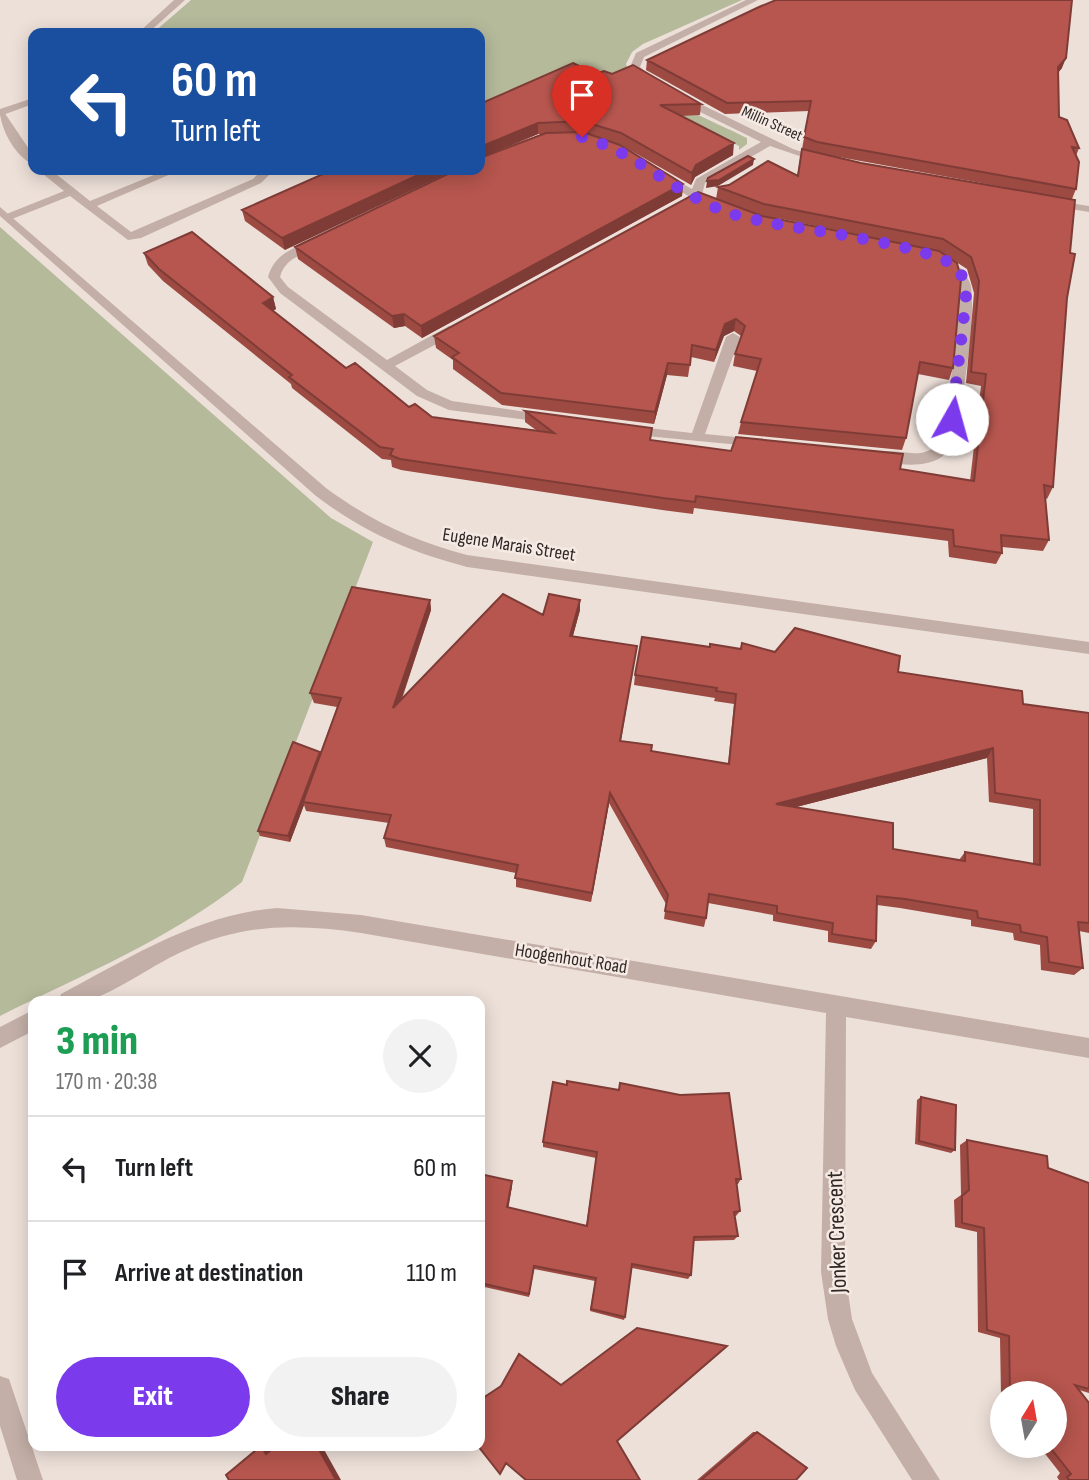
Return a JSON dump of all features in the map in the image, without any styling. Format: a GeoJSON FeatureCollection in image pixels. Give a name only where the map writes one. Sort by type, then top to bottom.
{"type":"FeatureCollection","features":[{"type":"Feature","properties":{"kind":"street"},"geometry":{"type":"LineString","coordinates":[[148,28],[180,0]]}},
{"type":"Feature","properties":{"kind":"street","name":"Millin Street"},"geometry":{"type":"LineString","coordinates":[[753,0],[649,49],[640,55],[635,67],[646,79],[664,90],[769,142],[832,164]]}},
{"type":"Feature","properties":{"kind":"street"},"geometry":{"type":"LineString","coordinates":[[28,103],[0,113],[22,137],[18,145],[28,156]]}},
{"type":"Feature","properties":{"kind":"street"},"geometry":{"type":"LineString","coordinates":[[690,199],[700,181],[769,142]]}},
{"type":"Feature","properties":{"kind":"street"},"geometry":{"type":"LineString","coordinates":[[777,158],[789,151]]}},
{"type":"Feature","properties":{"kind":"street"},"geometry":{"type":"LineString","coordinates":[[648,169],[690,199],[728,212]]}},
{"type":"Feature","properties":{"kind":"street"},"geometry":{"type":"LineString","coordinates":[[50,175],[121,233],[138,235],[257,181],[263,175]]}},
{"type":"Feature","properties":{"kind":"street"},"geometry":{"type":"LineString","coordinates":[[88,206],[163,175]]}},
{"type":"Feature","properties":{"kind":"street"},"geometry":{"type":"LineString","coordinates":[[4,214],[71,192]]}},
{"type":"Feature","properties":{"kind":"street"},"geometry":{"type":"LineString","coordinates":[[690,199],[722,192]]}},
{"type":"Feature","properties":{"kind":"street"},"geometry":{"type":"LineString","coordinates":[[1035,200],[1089,209]]}},
{"type":"Feature","properties":{"kind":"street","name":"Eugene Marais Street"},"geometry":{"type":"LineString","coordinates":[[4,214],[321,492],[365,526],[391,539],[467,561],[1089,648]]}},
{"type":"Feature","properties":{"kind":"street"},"geometry":{"type":"LineString","coordinates":[[325,238],[286,257],[275,271],[277,285],[422,393],[449,405],[566,423]]}},
{"type":"Feature","properties":{"kind":"street"},"geometry":{"type":"LineString","coordinates":[[868,455],[917,459],[931,456],[941,450],[948,439],[955,405],[965,285],[956,268],[922,253]]}},
{"type":"Feature","properties":{"kind":"street"},"geometry":{"type":"LineString","coordinates":[[386,366],[468,322]]}},
{"type":"Feature","properties":{"kind":"street"},"geometry":{"type":"LineString","coordinates":[[697,438],[733,337]]}},
{"type":"Feature","properties":{"kind":"street"},"geometry":{"type":"LineString","coordinates":[[614,429],[776,446]]}},
{"type":"Feature","properties":{"kind":"street","name":"Hoogenhout Road"},"geometry":{"type":"LineString","coordinates":[[78,996],[194,937],[229,925],[282,917],[361,924],[1089,1048]]}},
{"type":"Feature","properties":{"kind":"street","name":"Jonker Crescent"},"geometry":{"type":"LineString","coordinates":[[836,1003],[834,1272],[839,1310],[846,1343],[864,1385],[927,1480]]}},
{"type":"Feature","properties":{"kind":"street"},"geometry":{"type":"LineString","coordinates":[[0,1038],[28,1023]]}},
{"type":"Feature","properties":{"kind":"street"},"geometry":{"type":"LineString","coordinates":[[0,1388],[30,1480]]}},
{"type":"Feature","properties":{"kind":"green space"},"geometry":{"type":"Polygon","coordinates":[[[191,0],[742,0],[643,44],[632,52],[626,64],[632,74],[660,95],[747,138],[747,144],[739,150],[739,146],[575,64],[485,104],[485,28],[159,28],[191,0]]]}},
{"type":"Feature","properties":{"kind":"green space"},"geometry":{"type":"Polygon","coordinates":[[[0,227],[331,518],[373,542],[242,882],[155,939],[42,996],[28,996],[28,1003],[0,1016],[0,227]]]}},
{"type":"Feature","properties":{"kind":"building"},"geometry":{"type":"Polygon","coordinates":[[[776,0],[1072,0],[1066,58],[1058,67],[1059,117],[1067,120],[1079,148],[1072,147],[1079,162],[1076,189],[817,142],[804,137],[811,101],[727,103],[647,60],[776,0]]]}},
{"type":"Feature","properties":{"kind":"building"},"geometry":{"type":"Polygon","coordinates":[[[573,63],[595,74],[604,71],[612,74],[633,65],[701,104],[660,105],[734,143],[696,165],[692,173],[621,133],[582,121],[538,123],[485,145],[485,102],[573,63]]]}},
{"type":"Feature","properties":{"kind":"building"},"geometry":{"type":"Polygon","coordinates":[[[583,132],[620,145],[683,184],[421,326],[404,314],[392,316],[295,247],[446,175],[485,175],[485,156],[546,133],[583,132]]]}},
{"type":"Feature","properties":{"kind":"building"},"geometry":{"type":"Polygon","coordinates":[[[802,149],[861,163],[1075,200],[1070,253],[1075,254],[1067,298],[1053,487],[1044,485],[1049,540],[1001,535],[1002,553],[954,546],[953,530],[696,496],[695,502],[663,498],[400,459],[390,455],[393,449],[380,447],[289,377],[292,375],[159,269],[144,253],[192,232],[273,297],[263,303],[346,368],[355,363],[409,407],[415,404],[432,417],[554,433],[525,411],[652,428],[650,440],[731,451],[736,437],[903,454],[900,469],[974,481],[986,374],[971,372],[979,281],[971,257],[943,239],[764,204],[718,187],[729,185],[768,161],[798,176],[802,149]]]}},
{"type":"Feature","properties":{"kind":"building"},"geometry":{"type":"Polygon","coordinates":[[[748,156],[754,159],[719,180],[707,181],[708,178],[748,156]]]}},
{"type":"Feature","properties":{"kind":"building"},"geometry":{"type":"Polygon","coordinates":[[[321,175],[418,175],[282,238],[242,210],[321,175]]]}},
{"type":"Feature","properties":{"kind":"building"},"geometry":{"type":"Polygon","coordinates":[[[698,192],[762,216],[939,251],[957,263],[961,279],[953,368],[920,362],[906,438],[741,422],[761,359],[735,354],[745,326],[736,319],[725,324],[716,350],[692,345],[690,365],[668,363],[655,412],[501,393],[452,357],[459,353],[434,336],[698,192]]]}},
{"type":"Feature","properties":{"kind":"building"},"geometry":{"type":"Polygon","coordinates":[[[352,587],[430,600],[393,708],[503,594],[543,615],[549,594],[580,600],[570,636],[637,646],[620,741],[652,745],[651,751],[729,764],[736,694],[716,691],[717,688],[635,675],[642,637],[741,649],[742,643],[775,652],[795,628],[900,656],[898,672],[1022,691],[1023,704],[1089,713],[1089,923],[1078,922],[1083,968],[1049,962],[1047,937],[1021,932],[1020,925],[978,918],[977,911],[905,899],[877,896],[876,941],[832,934],[833,923],[777,913],[777,906],[709,894],[706,918],[665,911],[668,895],[610,793],[592,893],[515,878],[518,865],[384,838],[391,815],[303,802],[341,698],[310,693],[352,587]],[[993,748],[776,804],[893,823],[893,849],[965,861],[965,852],[1040,865],[1040,800],[995,793],[993,748]]]}},
{"type":"Feature","properties":{"kind":"building"},"geometry":{"type":"Polygon","coordinates":[[[293,742],[320,752],[288,836],[258,831],[293,742]]]}},
{"type":"Feature","properties":{"kind":"building"},"geometry":{"type":"Polygon","coordinates":[[[567,1081],[619,1090],[620,1083],[680,1095],[729,1093],[741,1179],[736,1179],[740,1211],[734,1212],[738,1236],[694,1237],[691,1275],[632,1264],[625,1317],[591,1309],[596,1278],[534,1266],[529,1294],[485,1284],[485,1175],[512,1181],[507,1207],[587,1226],[597,1152],[543,1142],[553,1082],[567,1085],[567,1081]]]}},
{"type":"Feature","properties":{"kind":"building"},"geometry":{"type":"Polygon","coordinates":[[[921,1097],[956,1105],[955,1150],[919,1141],[921,1097]]]}},
{"type":"Feature","properties":{"kind":"building"},"geometry":{"type":"Polygon","coordinates":[[[967,1140],[1047,1156],[1048,1168],[1089,1183],[1089,1389],[1075,1385],[1089,1403],[1089,1480],[1069,1480],[1067,1477],[1071,1474],[1058,1458],[1068,1458],[1068,1381],[1010,1381],[1009,1336],[987,1330],[984,1228],[962,1223],[962,1196],[969,1190],[967,1140]]]}},
{"type":"Feature","properties":{"kind":"building"},"geometry":{"type":"Polygon","coordinates":[[[637,1328],[727,1346],[617,1441],[640,1480],[526,1480],[506,1463],[500,1474],[482,1451],[485,1451],[485,1397],[501,1386],[519,1354],[561,1385],[637,1328]]]}},
{"type":"Feature","properties":{"kind":"building"},"geometry":{"type":"Polygon","coordinates":[[[757,1432],[807,1468],[796,1480],[701,1480],[757,1432]]]}},
{"type":"Feature","properties":{"kind":"building"},"geometry":{"type":"Polygon","coordinates":[[[255,1451],[264,1451],[266,1454],[270,1451],[320,1451],[336,1480],[229,1480],[226,1475],[255,1451]]]}},
{"type":"Feature","properties":{"kind":"route"},"geometry":{"type":"LineString","coordinates":[[582,137],[594,140],[625,156],[718,209],[759,220],[875,241],[935,256],[956,268],[965,285],[966,298],[952,419]]}}]}
